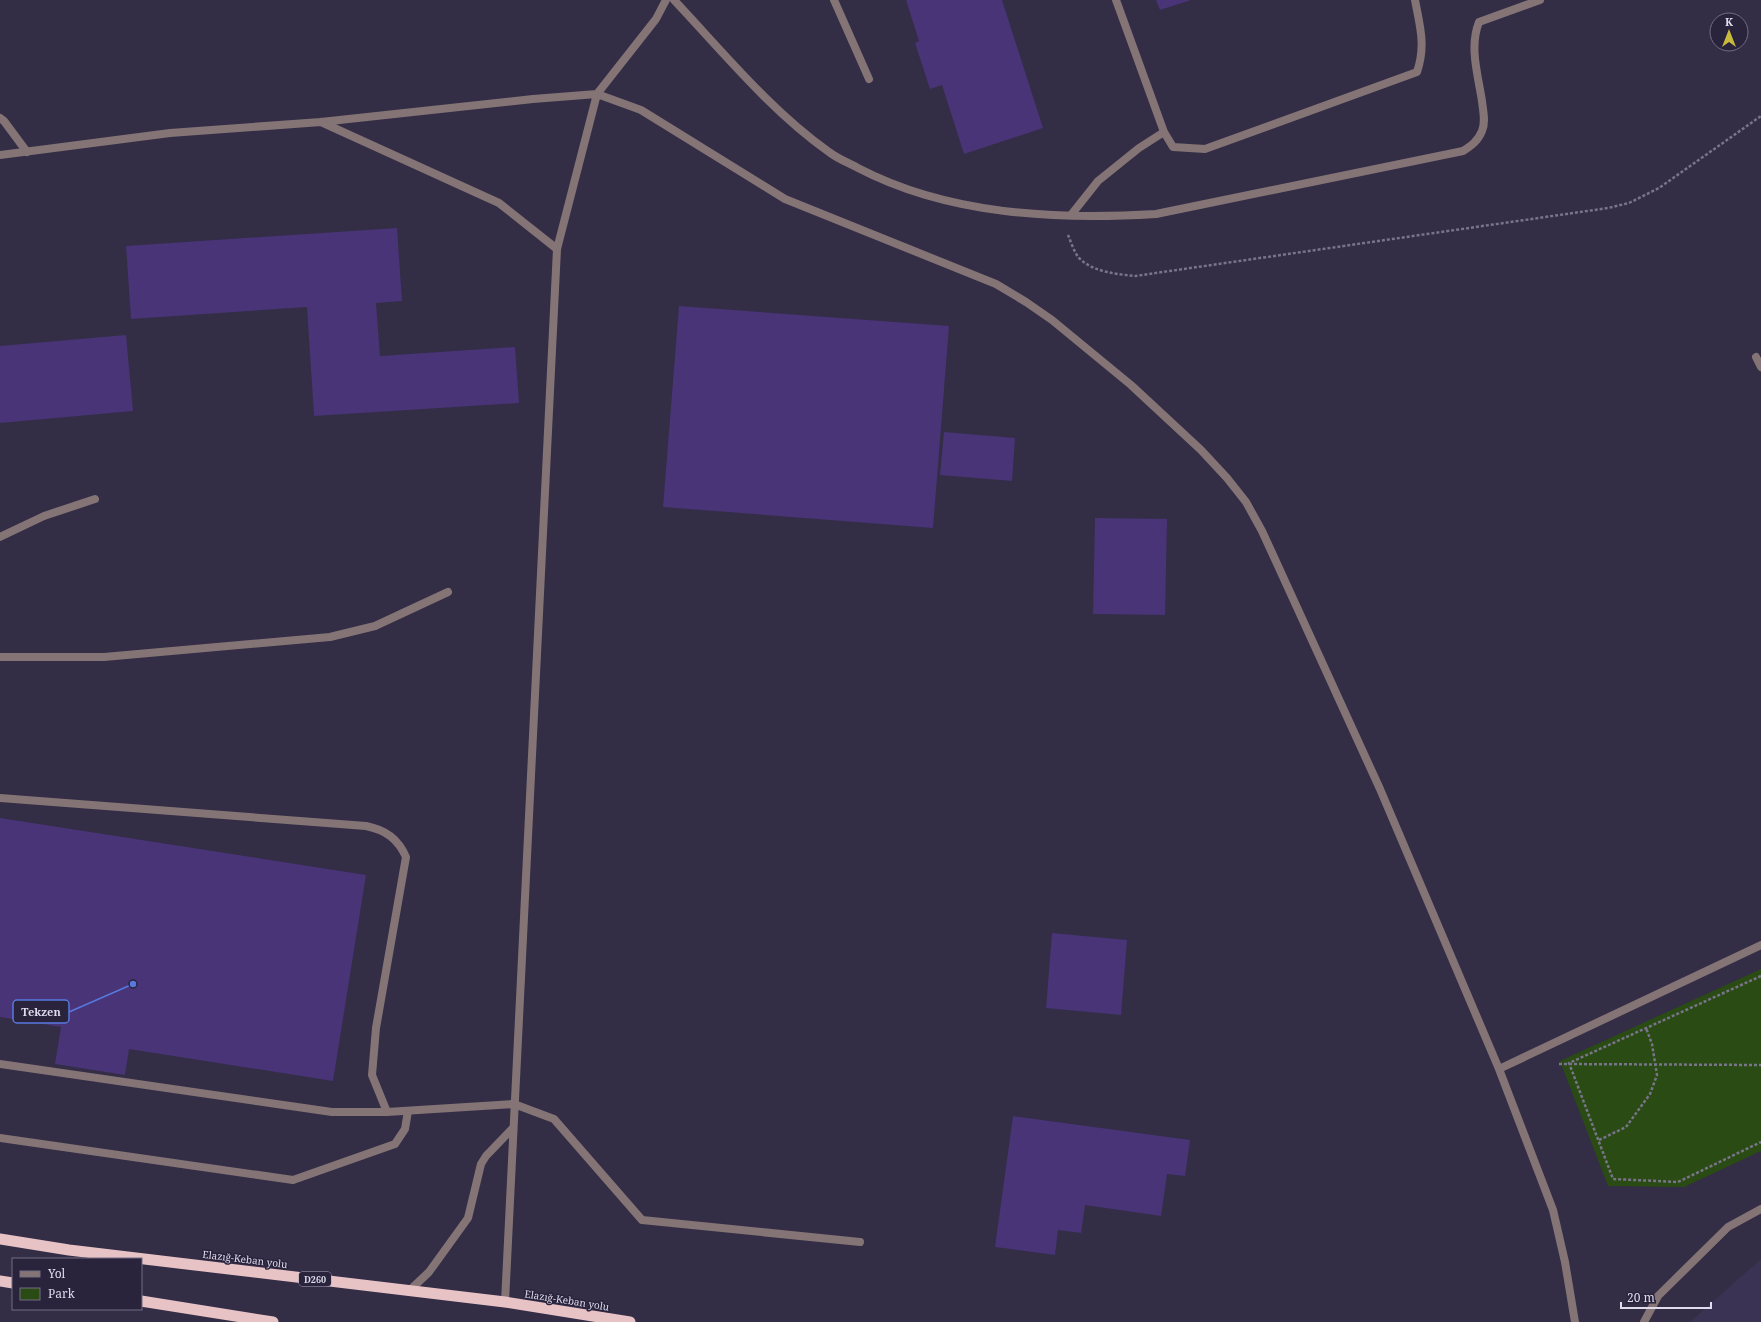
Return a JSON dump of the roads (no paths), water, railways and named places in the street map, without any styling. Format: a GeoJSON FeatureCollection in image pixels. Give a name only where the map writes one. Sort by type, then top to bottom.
{"type":"FeatureCollection","features":[{"type":"Feature","properties":{"kind":"highway","name":"Elazığ-Keban yolu"},"geometry":{"type":"LineString","coordinates":[[0,1238],[69,1250],[137,1258]]}},
{"type":"Feature","properties":{"kind":"highway","name":"Elazığ-Keban yolu"},"geometry":{"type":"LineString","coordinates":[[142,1259],[505,1302],[630,1322]]}},
{"type":"Feature","properties":{"kind":"highway"},"geometry":{"type":"LineString","coordinates":[[0,1281],[12,1283]]}},
{"type":"Feature","properties":{"kind":"highway"},"geometry":{"type":"LineString","coordinates":[[142,1301],[273,1322]]}},
{"type":"Feature","properties":{"kind":"street"},"geometry":{"type":"LineString","coordinates":[[505,1302],[557,249],[597,94],[656,19],[666,0]]}},
{"type":"Feature","properties":{"kind":"street"},"geometry":{"type":"LineString","coordinates":[[674,0],[772,104],[830,153],[886,182],[945,200],[1016,214],[1126,216],[1156,214],[1463,151],[1475,144],[1482,131],[1484,116],[1474,49],[1475,33],[1479,22],[1540,0]]}},
{"type":"Feature","properties":{"kind":"street"},"geometry":{"type":"LineString","coordinates":[[834,0],[869,79]]}},
{"type":"Feature","properties":{"kind":"street"},"geometry":{"type":"LineString","coordinates":[[1116,0],[1164,132],[1173,147],[1205,149],[1417,72],[1422,56],[1421,32],[1414,0]]}},
{"type":"Feature","properties":{"kind":"street"},"geometry":{"type":"LineString","coordinates":[[0,155],[170,133],[321,122],[533,99],[597,94],[641,110],[784,200],[996,284],[1052,320],[1131,385],[1201,450],[1227,478],[1246,502],[1262,531],[1380,789],[1499,1070],[1553,1210],[1565,1262],[1575,1322]]}},
{"type":"Feature","properties":{"kind":"street"},"geometry":{"type":"LineString","coordinates":[[0,118],[4,121],[27,152]]}},
{"type":"Feature","properties":{"kind":"street"},"geometry":{"type":"LineString","coordinates":[[321,122],[499,204],[557,249]]}},
{"type":"Feature","properties":{"kind":"street"},"geometry":{"type":"LineString","coordinates":[[1071,215],[1098,180],[1139,148],[1164,132]]}},
{"type":"Feature","properties":{"kind":"street"},"geometry":{"type":"LineString","coordinates":[[1756,357],[1761,367]]}},
{"type":"Feature","properties":{"kind":"street"},"geometry":{"type":"LineString","coordinates":[[0,537],[44,516],[96,499]]}},
{"type":"Feature","properties":{"kind":"street"},"geometry":{"type":"LineString","coordinates":[[0,657],[104,657],[330,637],[376,626],[448,592]]}},
{"type":"Feature","properties":{"kind":"street"},"geometry":{"type":"LineString","coordinates":[[0,798],[366,826],[377,828],[387,833],[402,848],[406,858],[376,1028],[372,1076],[387,1112]]}},
{"type":"Feature","properties":{"kind":"street"},"geometry":{"type":"LineString","coordinates":[[1499,1070],[1761,945]]}},
{"type":"Feature","properties":{"kind":"street"},"geometry":{"type":"LineString","coordinates":[[0,1064],[332,1112],[387,1112],[514,1104],[554,1119],[642,1220],[860,1242]]}},
{"type":"Feature","properties":{"kind":"street"},"geometry":{"type":"LineString","coordinates":[[0,1138],[293,1180],[395,1144],[405,1129],[408,1111]]}},
{"type":"Feature","properties":{"kind":"street"},"geometry":{"type":"LineString","coordinates":[[410,1290],[434,1266],[468,1218],[481,1164],[486,1156],[513,1128]]}},
{"type":"Feature","properties":{"kind":"street"},"geometry":{"type":"LineString","coordinates":[[1644,1322],[1658,1296],[1728,1227],[1761,1209]]}},
{"type":"Feature","properties":{"kind":"place","name":"Tekzen"},"geometry":{"type":"Point","coordinates":[133,984]}}]}
